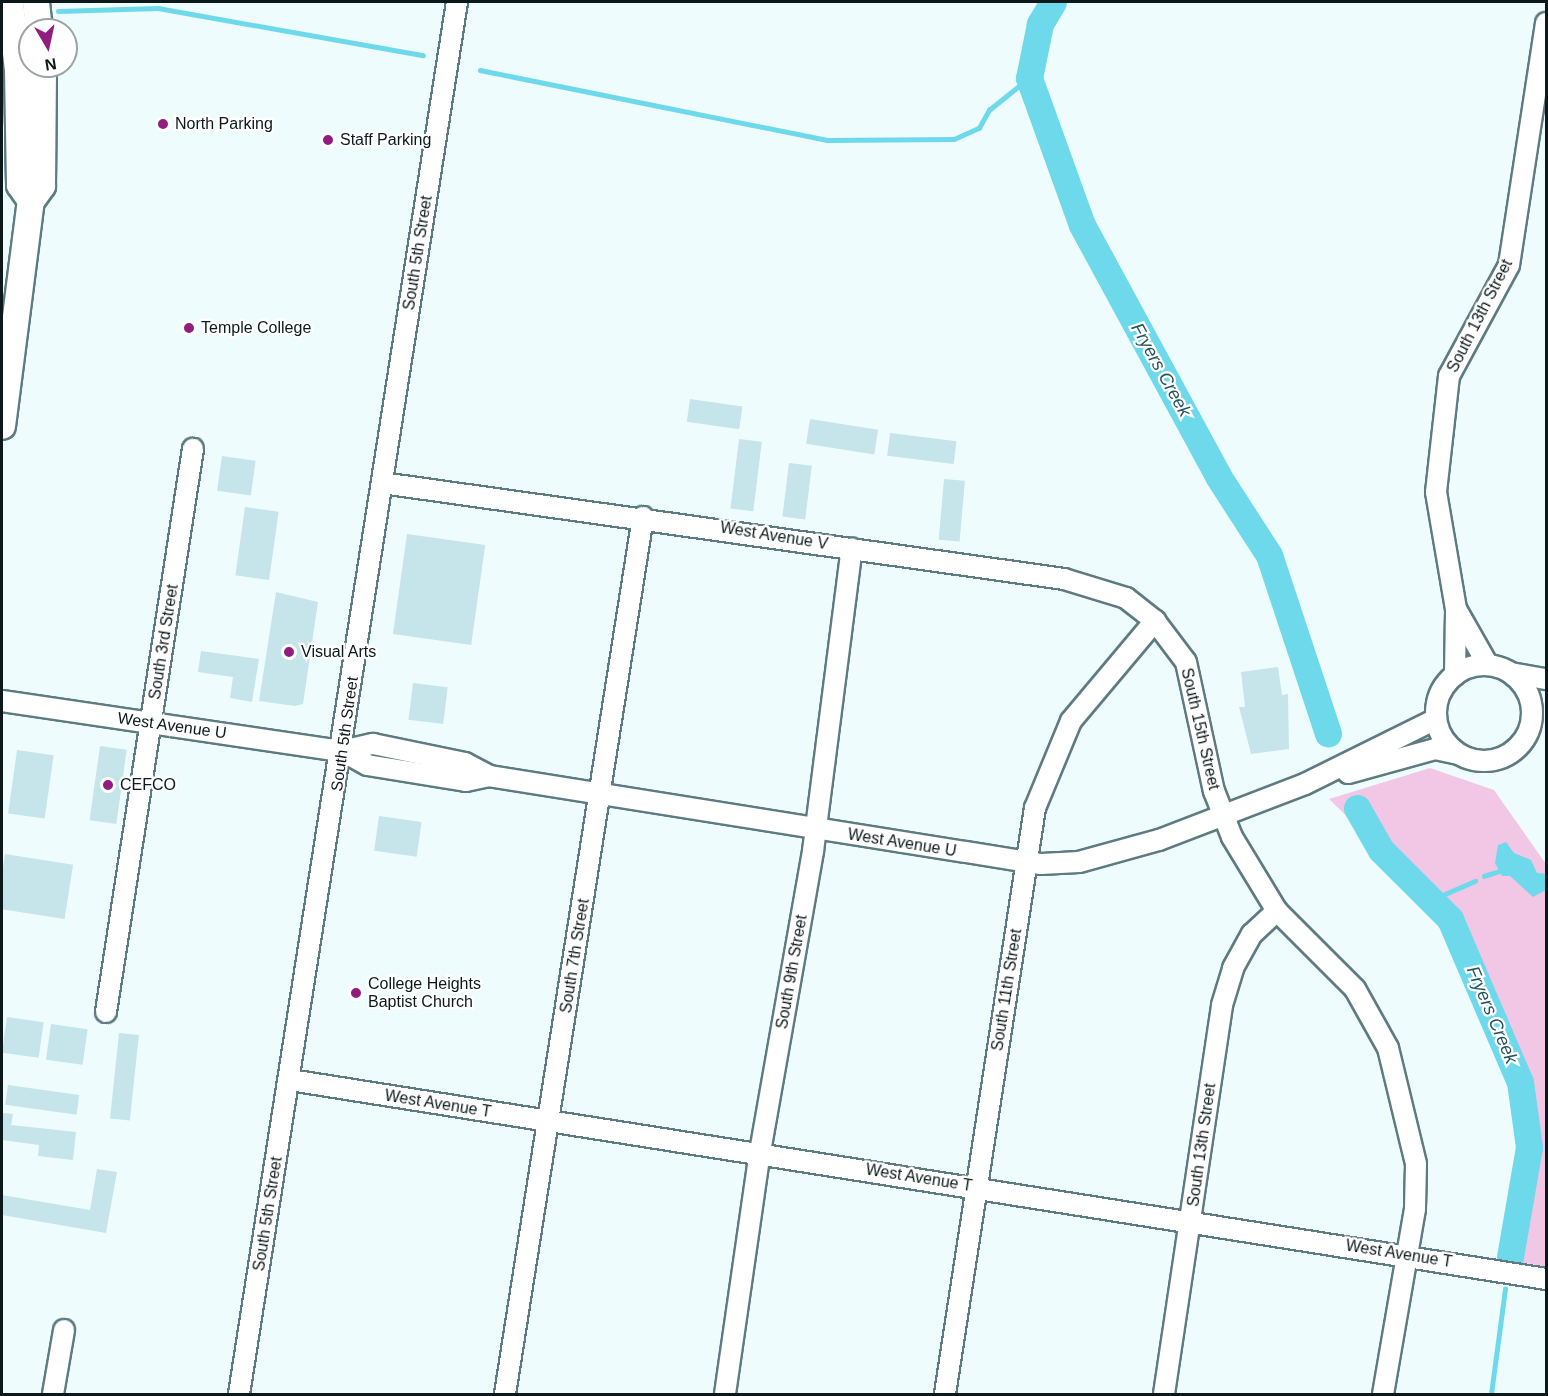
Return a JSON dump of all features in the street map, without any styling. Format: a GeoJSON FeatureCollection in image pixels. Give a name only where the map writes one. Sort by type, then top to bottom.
{"type":"FeatureCollection","features":[{"type":"Feature","properties":{"kind":"main road"},"geometry":{"type":"LineString","coordinates":[[10,2],[20,184],[31,201]]}},
{"type":"Feature","properties":{"kind":"main road"},"geometry":{"type":"LineString","coordinates":[[36,2],[38,18]]}},
{"type":"Feature","properties":{"kind":"main road"},"geometry":{"type":"LineString","coordinates":[[2,426],[31,201],[42,186],[43,78]]}},
{"type":"Feature","properties":{"kind":"street","name":"South 5th Street"},"geometry":{"type":"LineString","coordinates":[[239,1395],[342,751],[457,2]]}},
{"type":"Feature","properties":{"kind":"street","name":"South 13th Street"},"geometry":{"type":"LineString","coordinates":[[1455,675],[1456,609],[1436,492],[1449,376],[1509,265],[1546,23]]}},
{"type":"Feature","properties":{"kind":"street","name":"South 3rd Street"},"geometry":{"type":"LineString","coordinates":[[106,1012],[194,449]]}},
{"type":"Feature","properties":{"kind":"street","name":"West Avenue V"},"geometry":{"type":"LineString","coordinates":[[382,483],[643,517],[1105,589],[1155,621]]}},
{"type":"Feature","properties":{"kind":"street","name":"South 7th Street"},"geometry":{"type":"LineString","coordinates":[[505,1395],[550,1122],[643,517]]}},
{"type":"Feature","properties":{"kind":"street","name":"South 9th Street"},"geometry":{"type":"LineString","coordinates":[[725,1395],[760,1152],[816,829],[852,548]]}},
{"type":"Feature","properties":{"kind":"street","name":"South 13th Street"},"geometry":{"type":"LineString","coordinates":[[1456,609],[1488,665]]}},
{"type":"Feature","properties":{"kind":"street","name":"South 15th Street"},"geometry":{"type":"LineString","coordinates":[[1155,621],[1186,662],[1223,816],[1277,911],[1355,989],[1388,1048],[1416,1164],[1415,1209],[1405,1254],[1383,1395]]}},
{"type":"Feature","properties":{"kind":"street","name":"South 11th Street"},"geometry":{"type":"LineString","coordinates":[[945,1395],[1035,808],[1055,751],[1097,684],[1155,621]]}},
{"type":"Feature","properties":{"kind":"street"},"geometry":{"type":"LineString","coordinates":[[1546,679],[1509,672],[1488,665],[1455,675],[1439,694],[1436,719],[1446,743],[1460,754],[1484,761],[1507,755],[1546,707]]}},
{"type":"Feature","properties":{"kind":"street"},"geometry":{"type":"LineString","coordinates":[[1509,672],[1528,696],[1530,726]]}},
{"type":"Feature","properties":{"kind":"street","name":"West Avenue U"},"geometry":{"type":"LineString","coordinates":[[2,701],[342,751],[373,744],[465,763],[489,776],[1027,862],[1079,862],[1117,854],[1305,784],[1436,719]]}},
{"type":"Feature","properties":{"kind":"street","name":"West Avenue U"},"geometry":{"type":"LineString","coordinates":[[1305,784],[1435,748],[1460,754]]}},
{"type":"Feature","properties":{"kind":"street","name":"South 13th Street"},"geometry":{"type":"LineString","coordinates":[[1164,1395],[1222,1005],[1233,968],[1252,934],[1277,911]]}},
{"type":"Feature","properties":{"kind":"street","name":"West Avenue T"},"geometry":{"type":"LineString","coordinates":[[290,1080],[550,1122],[760,1152],[1191,1223],[1405,1254],[1546,1280]]}},
{"type":"Feature","properties":{"kind":"street"},"geometry":{"type":"LineString","coordinates":[[53,1395],[64,1330]]}},
{"type":"Feature","properties":{"kind":"shaded area"},"geometry":{"type":"Polygon","coordinates":[[[1430,768],[1494,790],[1546,864],[1546,1267],[1515,1261],[1533,1145],[1526,1079],[1512,1040],[1452,918],[1329,799],[1430,768]]]}},
{"type":"Feature","properties":{"kind":"water"},"geometry":{"type":"Polygon","coordinates":[[[1506,842],[1514,853],[1531,860],[1537,873],[1546,874],[1546,890],[1533,897],[1510,876],[1502,876],[1495,863],[1498,845],[1506,842]]]}},
{"type":"Feature","properties":{"kind":"building"},"geometry":{"type":"Polygon","coordinates":[[[690,399],[742,406],[739,429],[687,422],[690,399]]]}},
{"type":"Feature","properties":{"kind":"building"},"geometry":{"type":"Polygon","coordinates":[[[810,419],[878,430],[874,454],[806,444],[810,419]]]}},
{"type":"Feature","properties":{"kind":"building"},"geometry":{"type":"Polygon","coordinates":[[[890,433],[957,441],[954,464],[887,456],[890,433]]]}},
{"type":"Feature","properties":{"kind":"building"},"geometry":{"type":"Polygon","coordinates":[[[739,439],[762,442],[753,511],[730,508],[739,439]]]}},
{"type":"Feature","properties":{"kind":"building"},"geometry":{"type":"Polygon","coordinates":[[[222,456],[256,461],[251,495],[217,491],[222,456]]]}},
{"type":"Feature","properties":{"kind":"building"},"geometry":{"type":"Polygon","coordinates":[[[789,463],[812,466],[805,519],[782,517],[789,463]]]}},
{"type":"Feature","properties":{"kind":"building"},"geometry":{"type":"Polygon","coordinates":[[[944,479],[965,481],[960,542],[939,540],[944,479]]]}},
{"type":"Feature","properties":{"kind":"building"},"geometry":{"type":"Polygon","coordinates":[[[245,507],[279,512],[269,580],[235,575],[245,507]]]}},
{"type":"Feature","properties":{"kind":"building"},"geometry":{"type":"Polygon","coordinates":[[[407,534],[485,545],[471,645],[393,634],[407,534]]]}},
{"type":"Feature","properties":{"kind":"building","name":"Visual Arts"},"geometry":{"type":"Polygon","coordinates":[[[276,592],[318,602],[303,704],[295,706],[259,701],[276,592]]]}},
{"type":"Feature","properties":{"kind":"building"},"geometry":{"type":"Polygon","coordinates":[[[201,651],[259,659],[252,702],[230,698],[233,677],[198,672],[201,651]]]}},
{"type":"Feature","properties":{"kind":"building"},"geometry":{"type":"Polygon","coordinates":[[[1278,667],[1282,695],[1288,694],[1289,749],[1251,754],[1239,707],[1245,707],[1241,672],[1278,667]]]}},
{"type":"Feature","properties":{"kind":"building"},"geometry":{"type":"Polygon","coordinates":[[[413,683],[448,687],[443,724],[408,720],[413,683]]]}},
{"type":"Feature","properties":{"kind":"building","name":"CEFCO"},"geometry":{"type":"Polygon","coordinates":[[[100,746],[127,750],[116,824],[90,820],[100,746]]]}},
{"type":"Feature","properties":{"kind":"building"},"geometry":{"type":"Polygon","coordinates":[[[17,750],[54,755],[45,819],[8,813],[17,750]]]}},
{"type":"Feature","properties":{"kind":"building"},"geometry":{"type":"Polygon","coordinates":[[[379,816],[422,822],[417,857],[374,851],[379,816]]]}},
{"type":"Feature","properties":{"kind":"building"},"geometry":{"type":"Polygon","coordinates":[[[5,854],[73,865],[65,919],[2,909],[2,873],[5,854]]]}},
{"type":"Feature","properties":{"kind":"building"},"geometry":{"type":"Polygon","coordinates":[[[7,1017],[44,1022],[39,1058],[2,1053],[7,1017]]]}},
{"type":"Feature","properties":{"kind":"building"},"geometry":{"type":"Polygon","coordinates":[[[51,1024],[88,1029],[83,1065],[46,1060],[51,1024]]]}},
{"type":"Feature","properties":{"kind":"building"},"geometry":{"type":"Polygon","coordinates":[[[119,1033],[139,1035],[130,1121],[110,1119],[119,1033]]]}},
{"type":"Feature","properties":{"kind":"building"},"geometry":{"type":"Polygon","coordinates":[[[8,1085],[79,1095],[77,1115],[5,1105],[8,1085]]]}},
{"type":"Feature","properties":{"kind":"building"},"geometry":{"type":"Polygon","coordinates":[[[2,1113],[13,1114],[11,1125],[76,1132],[73,1160],[38,1156],[39,1145],[2,1140],[2,1113]]]}},
{"type":"Feature","properties":{"kind":"building"},"geometry":{"type":"Polygon","coordinates":[[[97,1169],[117,1172],[106,1233],[2,1215],[2,1195],[90,1210],[97,1169]]]}},
{"type":"Feature","properties":{"kind":"waterway","name":"Fryers Creek"},"geometry":{"type":"LineString","coordinates":[[1053,2],[1040,24],[1029,78],[1082,225],[1218,476],[1269,555],[1328,733]]}},
{"type":"Feature","properties":{"kind":"waterway"},"geometry":{"type":"LineString","coordinates":[[58,11],[158,8],[423,55]]}},
{"type":"Feature","properties":{"kind":"waterway"},"geometry":{"type":"LineString","coordinates":[[480,70],[827,140],[954,139],[979,128],[989,110],[1029,78]]}},
{"type":"Feature","properties":{"kind":"waterway","name":"Fryers Creek"},"geometry":{"type":"LineString","coordinates":[[1357,808],[1381,850],[1450,919],[1520,1082],[1529,1147],[1510,1257]]}},
{"type":"Feature","properties":{"kind":"waterway"},"geometry":{"type":"LineString","coordinates":[[1484,876],[1505,869]]}},
{"type":"Feature","properties":{"kind":"waterway"},"geometry":{"type":"LineString","coordinates":[[1431,900],[1475,881]]}},
{"type":"Feature","properties":{"kind":"waterway","name":"Fryers Creek"},"geometry":{"type":"LineString","coordinates":[[1491,1394],[1505,1289]]}},
{"type":"Feature","properties":{"kind":"place","name":"North Parking"},"geometry":{"type":"Point","coordinates":[163,124]}},
{"type":"Feature","properties":{"kind":"place","name":"Staff Parking"},"geometry":{"type":"Point","coordinates":[328,140]}},
{"type":"Feature","properties":{"kind":"place","name":"Temple College"},"geometry":{"type":"Point","coordinates":[189,328]}},
{"type":"Feature","properties":{"kind":"place","name":"Visual Arts"},"geometry":{"type":"Point","coordinates":[289,652]}},
{"type":"Feature","properties":{"kind":"place","name":"CEFCO"},"geometry":{"type":"Point","coordinates":[108,785]}},
{"type":"Feature","properties":{"kind":"place","name":"College Heights Baptist Church"},"geometry":{"type":"Point","coordinates":[356,993]}}]}
